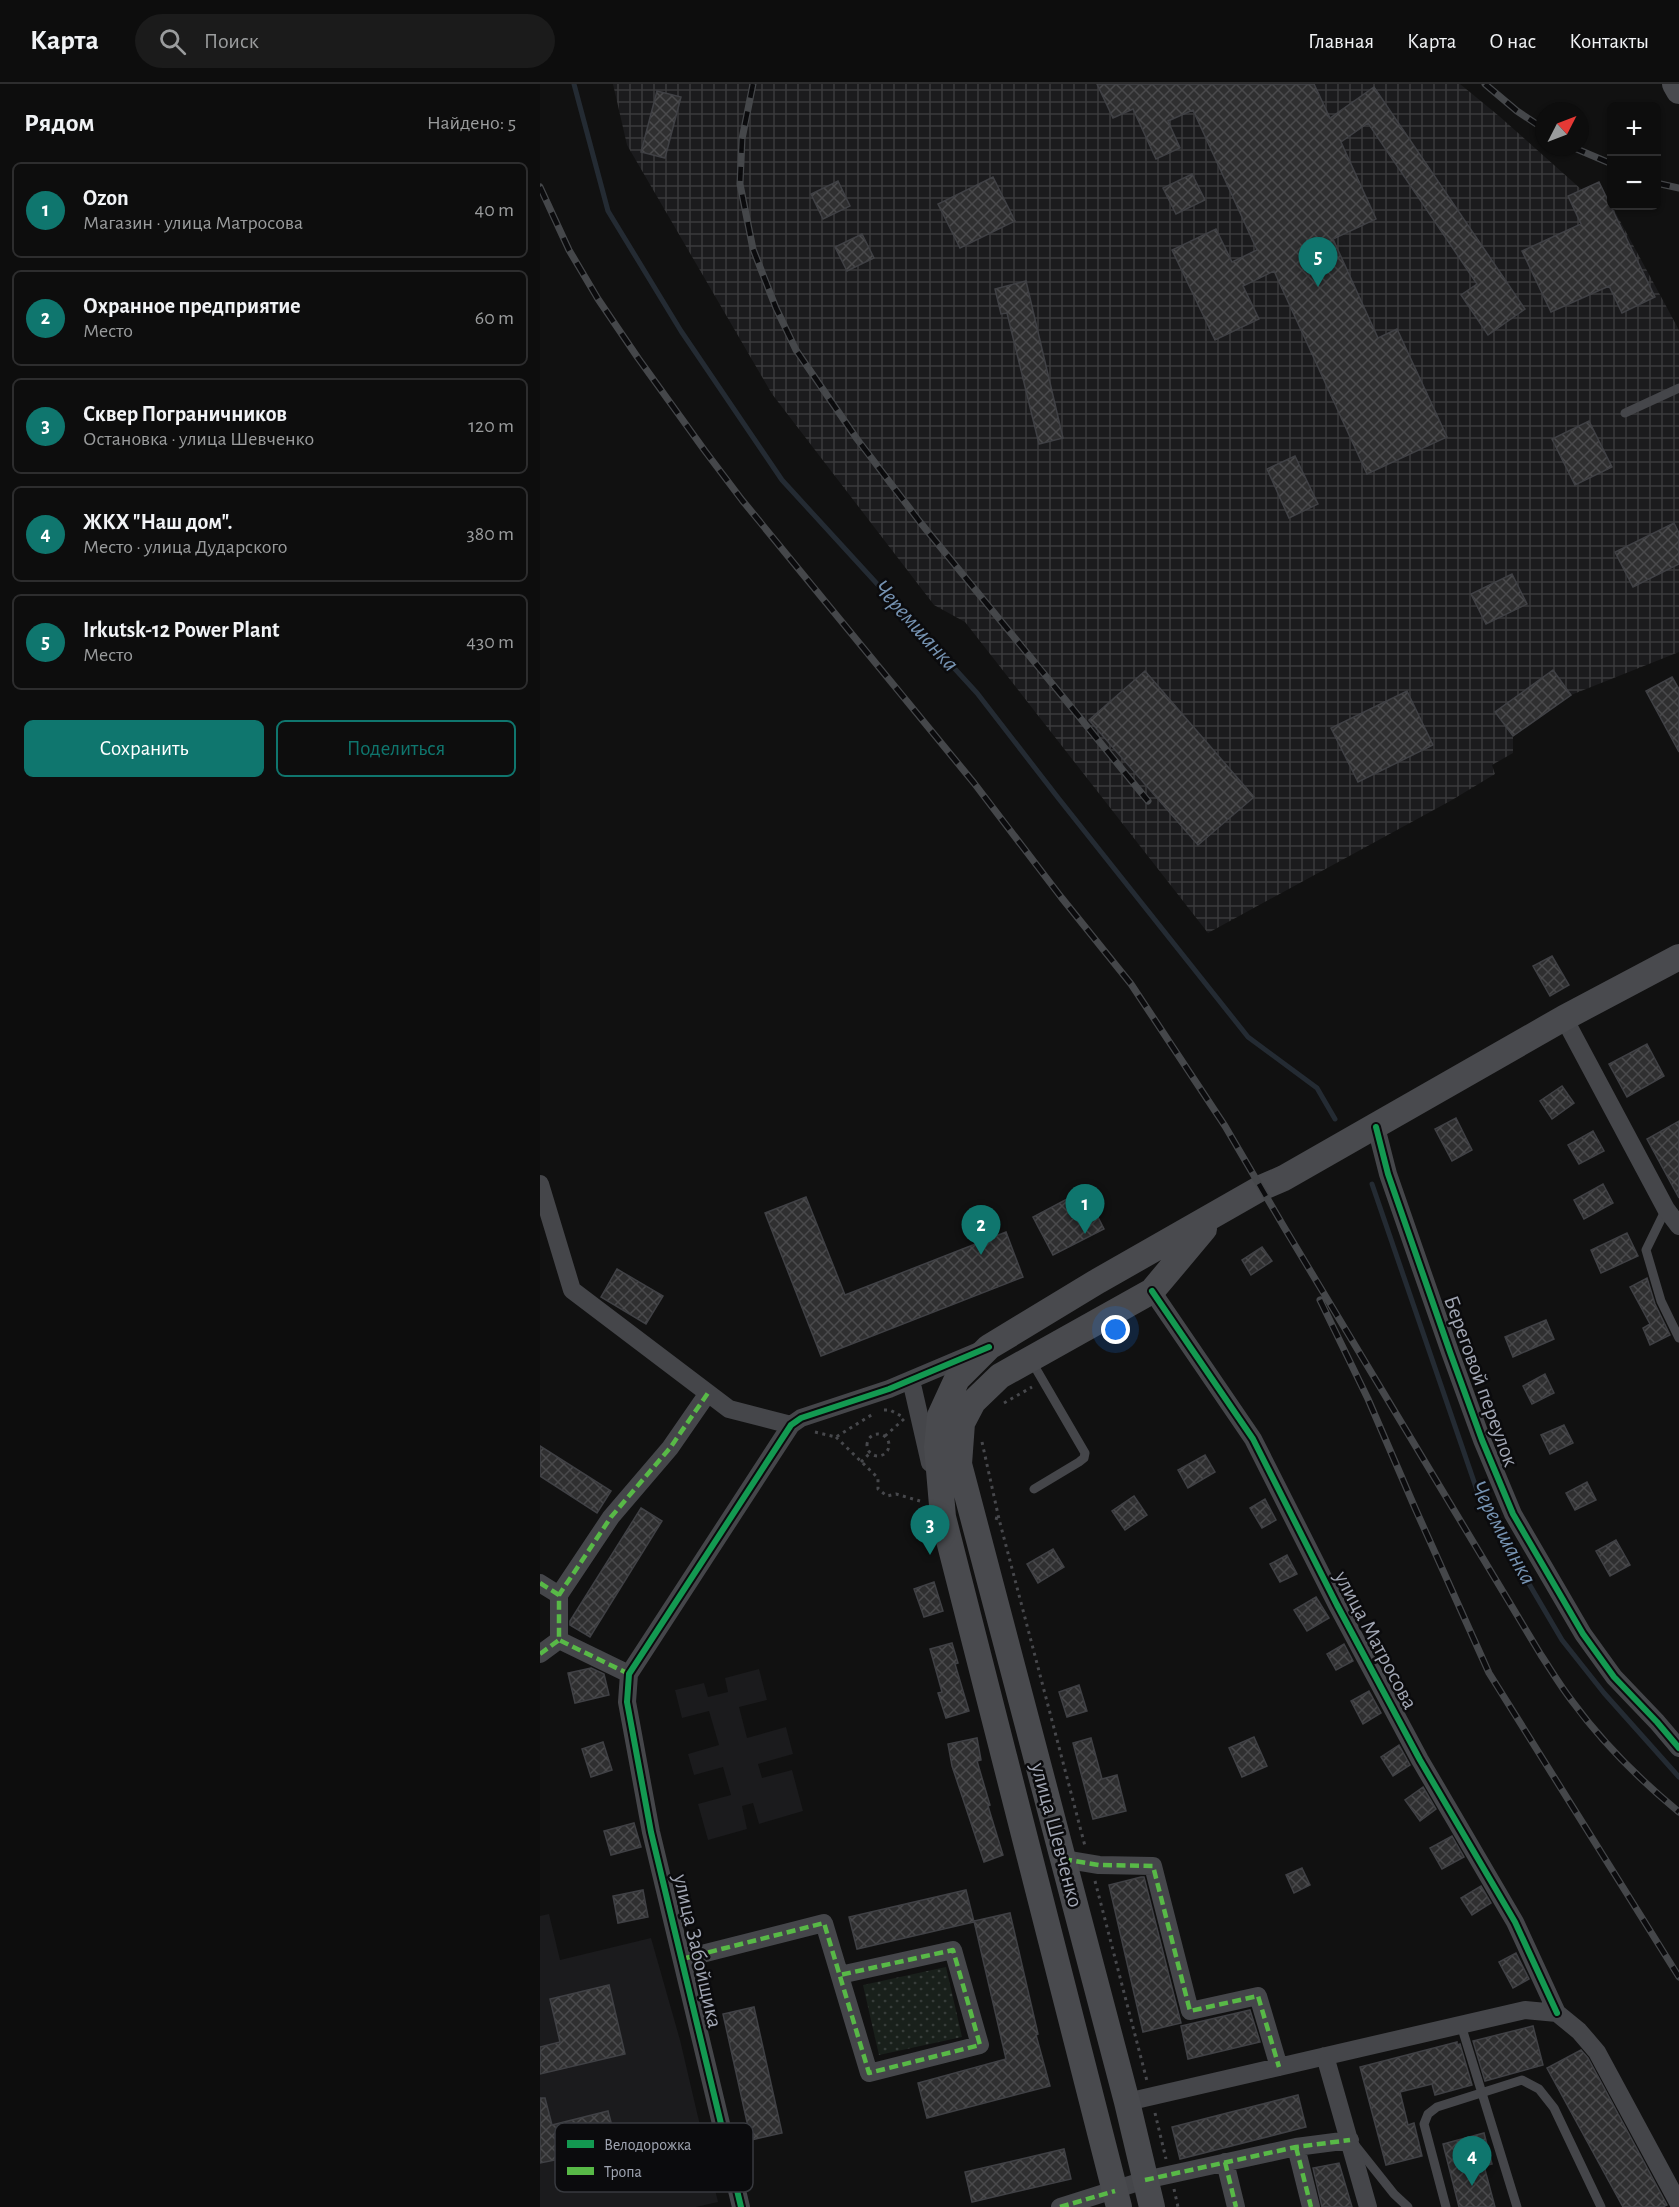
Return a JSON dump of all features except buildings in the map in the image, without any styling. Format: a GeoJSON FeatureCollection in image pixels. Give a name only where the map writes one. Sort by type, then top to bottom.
{"type":"FeatureCollection","features":[{"type":"Feature","properties":{"kind":"main road"},"geometry":{"type":"LineString","coordinates":[[1675,84],[1679,91]]}},
{"type":"Feature","properties":{"kind":"main road","name":"улица Шевченко"},"geometry":{"type":"LineString","coordinates":[[1117,2199],[933,1509],[940,1416],[957,1379],[989,1347],[1098,1281],[1214,1217],[1261,1188],[1337,1149],[1564,1018],[1679,957]]}},
{"type":"Feature","properties":{"kind":"main road"},"geometry":{"type":"LineString","coordinates":[[1152,1291],[1214,1217]]}},
{"type":"Feature","properties":{"kind":"main road","name":"улица Шевченко"},"geometry":{"type":"LineString","coordinates":[[1152,1291],[1036,1370],[1000,1376],[974,1402],[962,1423],[959,1464],[1063,1859],[1139,2099],[1158,2177],[1152,2207]]}},
{"type":"Feature","properties":{"kind":"street"},"geometry":{"type":"LineString","coordinates":[[1564,1018],[1666,1209],[1679,1226]]}},
{"type":"Feature","properties":{"kind":"street","name":"Береговой переулок"},"geometry":{"type":"LineString","coordinates":[[1371,1130],[1482,1440],[1513,1514],[1583,1634],[1614,1677],[1679,1748]]}},
{"type":"Feature","properties":{"kind":"street"},"geometry":{"type":"LineString","coordinates":[[540,1184],[572,1290],[729,1409],[791,1425]]}},
{"type":"Feature","properties":{"kind":"street","name":"улица Матросова"},"geometry":{"type":"LineString","coordinates":[[1152,1291],[1253,1438],[1336,1605],[1414,1750],[1515,1922],[1557,2013]]}},
{"type":"Feature","properties":{"kind":"street"},"geometry":{"type":"LineString","coordinates":[[559,1640],[629,1674],[791,1425],[801,1418],[911,1380],[989,1347]]}},
{"type":"Feature","properties":{"kind":"street"},"geometry":{"type":"LineString","coordinates":[[911,1380],[959,1464]]}},
{"type":"Feature","properties":{"kind":"street"},"geometry":{"type":"LineString","coordinates":[[911,1380],[933,1509]]}},
{"type":"Feature","properties":{"kind":"street"},"geometry":{"type":"LineString","coordinates":[[559,1640],[559,1595],[611,1517],[670,1448],[708,1393]]}},
{"type":"Feature","properties":{"kind":"street"},"geometry":{"type":"LineString","coordinates":[[540,1583],[559,1595]]}},
{"type":"Feature","properties":{"kind":"street"},"geometry":{"type":"LineString","coordinates":[[540,1654],[559,1640]]}},
{"type":"Feature","properties":{"kind":"street","name":"улица Забойщика"},"geometry":{"type":"LineString","coordinates":[[629,1674],[627,1702],[651,1832],[721,2123]]}},
{"type":"Feature","properties":{"kind":"street"},"geometry":{"type":"LineString","coordinates":[[1063,1859],[1090,1864],[1152,1866],[1190,2011],[1258,1996],[1279,2067]]}},
{"type":"Feature","properties":{"kind":"street"},"geometry":{"type":"LineString","coordinates":[[682,1959],[824,1923],[869,2073],[980,2045],[953,1950],[840,1975]]}},
{"type":"Feature","properties":{"kind":"street"},"geometry":{"type":"LineString","coordinates":[[1139,2099],[1525,2010],[1557,2013],[1579,2031],[1597,2052],[1679,2204]]}},
{"type":"Feature","properties":{"kind":"street"},"geometry":{"type":"LineString","coordinates":[[1325,2056],[1368,2207]]}},
{"type":"Feature","properties":{"kind":"street"},"geometry":{"type":"LineString","coordinates":[[1060,2207],[1117,2199],[1158,2177],[1296,2147],[1350,2140]]}},
{"type":"Feature","properties":{"kind":"street"},"geometry":{"type":"LineString","coordinates":[[1296,2147],[1311,2207]]}},
{"type":"Feature","properties":{"kind":"street"},"geometry":{"type":"LineString","coordinates":[[1225,2162],[1236,2207]]}},
{"type":"Feature","properties":{"kind":"street","name":"улица Забойщика"},"geometry":{"type":"LineString","coordinates":[[737,2192],[741,2207]]}},
{"type":"Feature","properties":{"kind":"lane"},"geometry":{"type":"LineString","coordinates":[[1625,413],[1679,388]]}},
{"type":"Feature","properties":{"kind":"lane"},"geometry":{"type":"LineString","coordinates":[[1666,1209],[1646,1250],[1661,1300],[1679,1338]]}},
{"type":"Feature","properties":{"kind":"lane"},"geometry":{"type":"LineString","coordinates":[[1034,1489],[1084,1458],[1085,1453],[1036,1370]]}},
{"type":"Feature","properties":{"kind":"lane"},"geometry":{"type":"LineString","coordinates":[[1461,2025],[1517,2207]]}},
{"type":"Feature","properties":{"kind":"lane"},"geometry":{"type":"LineString","coordinates":[[1446,2207],[1424,2124],[1428,2114],[1437,2107],[1522,2080],[1539,2089],[1554,2108],[1600,2207]]}},
{"type":"Feature","properties":{"kind":"lane"},"geometry":{"type":"LineString","coordinates":[[1350,2140],[1377,2169],[1394,2194],[1408,2207]]}},
{"type":"Feature","properties":{"kind":"path"},"geometry":{"type":"LineString","coordinates":[[1004,1403],[1036,1370]]}},
{"type":"Feature","properties":{"kind":"path"},"geometry":{"type":"LineString","coordinates":[[836,1437],[879,1410],[890,1410],[905,1418],[909,1426]]}},
{"type":"Feature","properties":{"kind":"path"},"geometry":{"type":"LineString","coordinates":[[885,1436],[905,1418]]}},
{"type":"Feature","properties":{"kind":"path"},"geometry":{"type":"LineString","coordinates":[[791,1425],[836,1437],[878,1478],[878,1489],[887,1496],[896,1494],[933,1509]]}},
{"type":"Feature","properties":{"kind":"path"},"geometry":{"type":"LineString","coordinates":[[873,1435],[885,1436],[889,1442],[886,1453],[880,1456],[871,1452],[867,1445],[869,1439],[873,1435]]}},
{"type":"Feature","properties":{"kind":"path"},"geometry":{"type":"LineString","coordinates":[[982,1441],[999,1519]]}},
{"type":"Feature","properties":{"kind":"path"},"geometry":{"type":"LineString","coordinates":[[861,1462],[871,1452]]}},
{"type":"Feature","properties":{"kind":"path"},"geometry":{"type":"LineString","coordinates":[[1090,1864],[1139,2099],[1158,2177],[1178,2207]]}},
{"type":"Feature","properties":{"kind":"shaded area"},"geometry":{"type":"Polygon","coordinates":[[[613,84],[1460,84],[1535,148],[1535,156],[1544,156],[1582,190],[1599,182],[1607,197],[1607,210],[1614,210],[1679,330],[1679,652],[1571,695],[1513,736],[1513,753],[1492,765],[1495,774],[1452,800],[1208,933],[965,622],[934,605],[772,394],[627,145],[613,84]]]}},
{"type":"Feature","properties":{"kind":"shaded area"},"geometry":{"type":"Polygon","coordinates":[[[759,1669],[767,1700],[739,1707],[747,1738],[786,1727],[793,1754],[758,1764],[762,1778],[792,1770],[803,1811],[759,1824],[753,1803],[742,1806],[747,1829],[708,1840],[698,1804],[731,1795],[723,1767],[694,1775],[688,1754],[719,1745],[709,1711],[682,1718],[675,1690],[704,1683],[708,1697],[728,1692],[725,1678],[759,1669]]]}},
{"type":"Feature","properties":{"kind":"shaded area"},"geometry":{"type":"Polygon","coordinates":[[[549,1914],[560,1960],[651,1938],[680,2040],[699,2123],[555,2123],[555,2192],[716,2192],[718,2202],[696,2207],[540,2207],[540,1916],[549,1914]]]}},
{"type":"Feature","properties":{"kind":"shaded area"},"geometry":{"type":"Polygon","coordinates":[[[946,1967],[962,2037],[879,2055],[863,1985],[946,1967]]]}},
{"type":"Feature","properties":{"kind":"waterway","name":"Черемшанка"},"geometry":{"type":"LineString","coordinates":[[574,84],[608,211],[681,331],[782,480],[977,693],[1248,1037],[1317,1088],[1335,1119]]}},
{"type":"Feature","properties":{"kind":"waterway","name":"Черемшанка"},"geometry":{"type":"LineString","coordinates":[[1372,1184],[1481,1502],[1562,1640],[1604,1693],[1679,1777]]}},
{"type":"Feature","properties":{"kind":"railway"},"geometry":{"type":"LineString","coordinates":[[753,84],[742,139],[740,184],[753,249],[776,308],[796,350],[857,439],[920,522],[1148,801]]}},
{"type":"Feature","properties":{"kind":"railway"},"geometry":{"type":"LineString","coordinates":[[1485,84],[1535,123]]}},
{"type":"Feature","properties":{"kind":"railway"},"geometry":{"type":"LineString","coordinates":[[1589,154],[1607,162]]}},
{"type":"Feature","properties":{"kind":"railway"},"geometry":{"type":"LineString","coordinates":[[1661,184],[1679,188]]}},
{"type":"Feature","properties":{"kind":"railway"},"geometry":{"type":"LineString","coordinates":[[540,187],[569,250],[598,299],[705,451],[742,500],[974,783],[1131,984],[1225,1126],[1560,1684],[1609,1746],[1636,1774],[1679,1812]]}},
{"type":"Feature","properties":{"kind":"railway"},"geometry":{"type":"LineString","coordinates":[[1320,1300],[1368,1399],[1489,1673],[1679,1977]]}},
{"type":"Feature","properties":{"kind":"marked path"},"geometry":{"type":"LineString","coordinates":[[629,1674],[559,1640],[559,1595],[611,1517],[670,1448],[708,1393]]}},
{"type":"Feature","properties":{"kind":"marked path"},"geometry":{"type":"LineString","coordinates":[[540,1583],[559,1595]]}},
{"type":"Feature","properties":{"kind":"marked path"},"geometry":{"type":"LineString","coordinates":[[540,1654],[559,1640]]}},
{"type":"Feature","properties":{"kind":"marked path"},"geometry":{"type":"LineString","coordinates":[[1063,1859],[1099,1865],[1153,1866],[1190,2011],[1258,1996],[1279,2067]]}},
{"type":"Feature","properties":{"kind":"marked path"},"geometry":{"type":"LineString","coordinates":[[682,1959],[824,1923],[869,2073],[980,2045],[953,1950],[840,1975]]}},
{"type":"Feature","properties":{"kind":"marked path"},"geometry":{"type":"LineString","coordinates":[[1145,2180],[1296,2147],[1350,2140]]}},
{"type":"Feature","properties":{"kind":"marked path"},"geometry":{"type":"LineString","coordinates":[[1296,2147],[1311,2207]]}},
{"type":"Feature","properties":{"kind":"marked path"},"geometry":{"type":"LineString","coordinates":[[1225,2162],[1236,2207]]}},
{"type":"Feature","properties":{"kind":"marked path"},"geometry":{"type":"LineString","coordinates":[[1060,2207],[1115,2191]]}},
{"type":"Feature","properties":{"kind":"cycle path"},"geometry":{"type":"LineString","coordinates":[[1376,1127],[1388,1174],[1450,1352],[1482,1440],[1513,1514],[1583,1634],[1614,1677],[1679,1748]]}},
{"type":"Feature","properties":{"kind":"cycle path"},"geometry":{"type":"LineString","coordinates":[[1152,1291],[1253,1439],[1337,1605],[1420,1760],[1515,1922],[1557,2013]]}},
{"type":"Feature","properties":{"kind":"cycle path"},"geometry":{"type":"LineString","coordinates":[[721,2123],[651,1832],[627,1702],[629,1674],[791,1425],[801,1418],[889,1389],[989,1347]]}},
{"type":"Feature","properties":{"kind":"cycle path"},"geometry":{"type":"LineString","coordinates":[[737,2192],[741,2207]]}},
{"type":"Feature","properties":{"kind":"place","name":"Irkutsk-12 Power Plant"},"geometry":{"type":"Point","coordinates":[1318,287]}},
{"type":"Feature","properties":{"kind":"place","name":"Ozon"},"geometry":{"type":"Point","coordinates":[1085,1234]}},
{"type":"Feature","properties":{"kind":"place","name":"Охранное предприятие"},"geometry":{"type":"Point","coordinates":[981,1255]}},
{"type":"Feature","properties":{"kind":"place","name":"Сквер Пограничников"},"geometry":{"type":"Point","coordinates":[930,1555]}},
{"type":"Feature","properties":{"kind":"place","name":"ЖКХ \"Наш дом\"."},"geometry":{"type":"Point","coordinates":[1472,2186]}}]}
